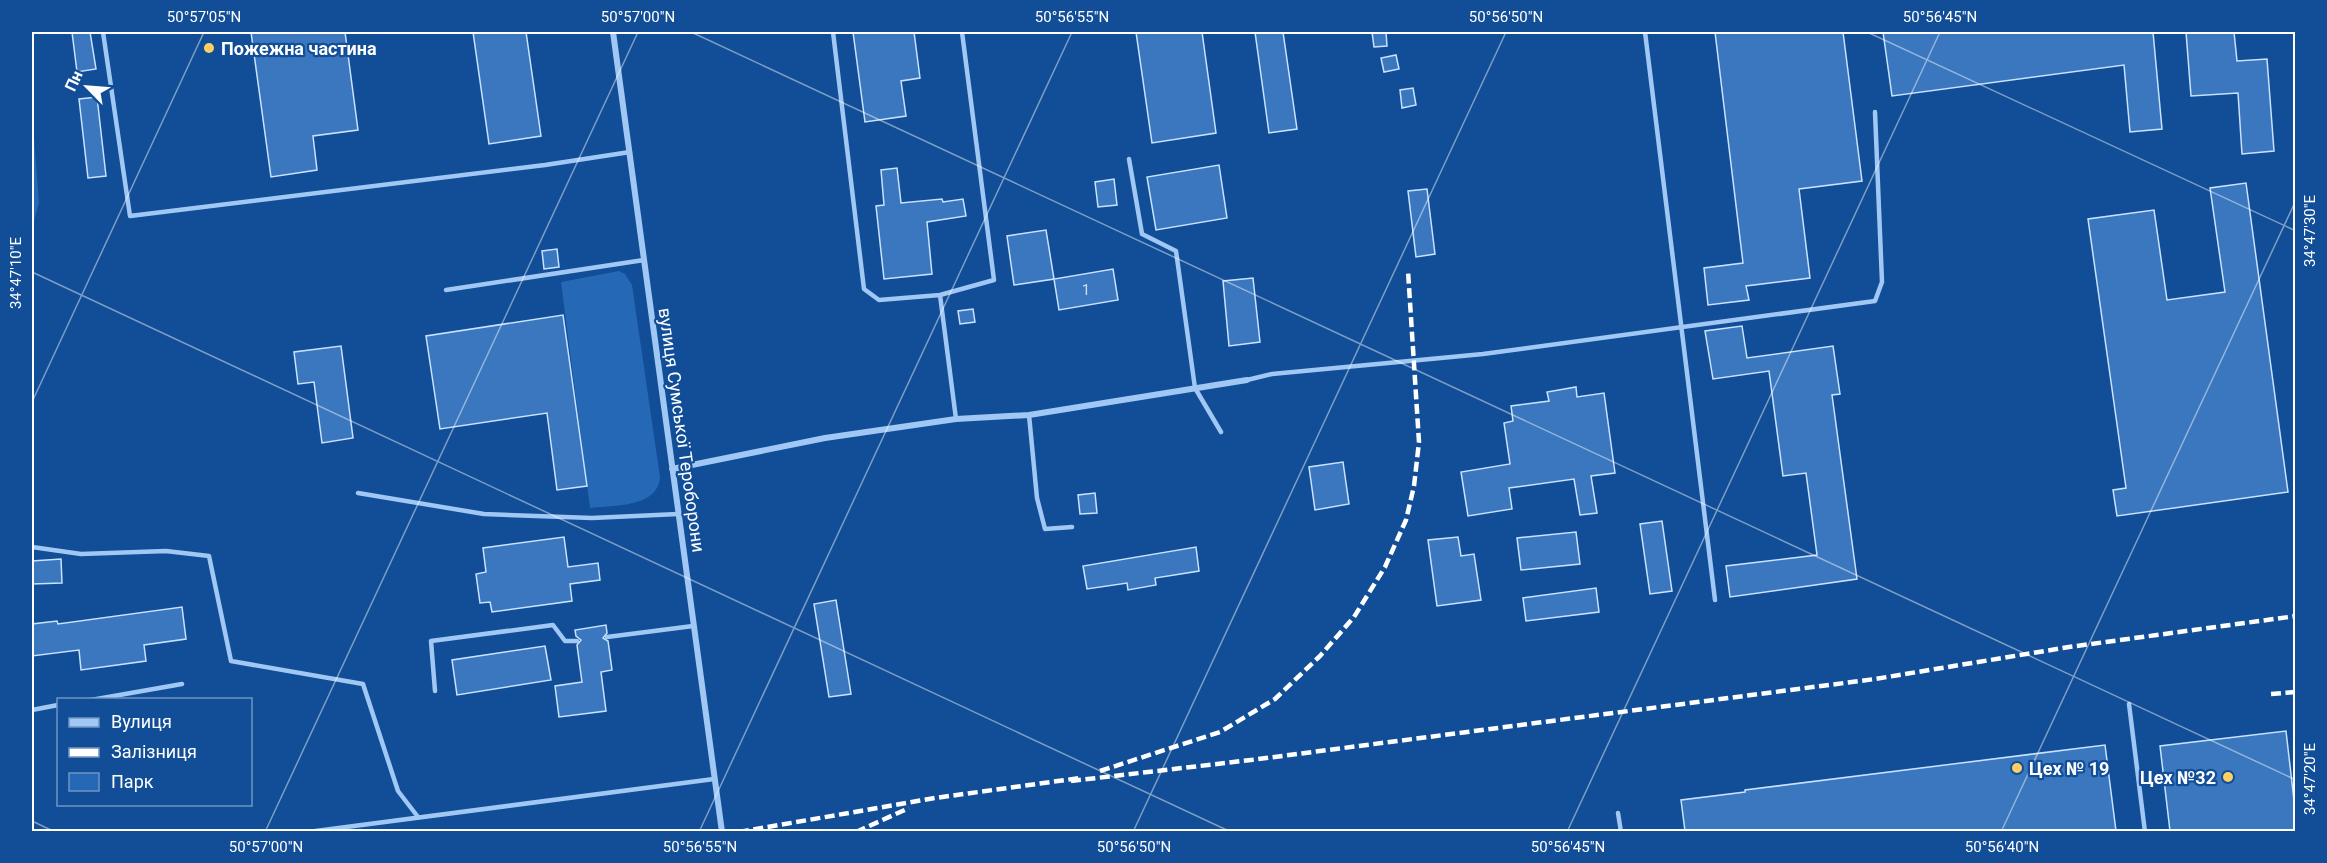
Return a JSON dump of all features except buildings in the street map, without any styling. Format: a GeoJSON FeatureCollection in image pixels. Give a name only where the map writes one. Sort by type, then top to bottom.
{"type":"FeatureCollection","features":[{"type":"Feature","properties":{"kind":"street","name":"вулиця Сумської Тероборони"},"geometry":{"type":"LineString","coordinates":[[613,32],[722,831]]}},
{"type":"Feature","properties":{"kind":"street"},"geometry":{"type":"LineString","coordinates":[[672,470],[825,438],[956,419],[1029,415],[1247,380]]}},
{"type":"Feature","properties":{"kind":"lane"},"geometry":{"type":"LineString","coordinates":[[103,32],[130,216],[545,165],[630,152]]}},
{"type":"Feature","properties":{"kind":"lane"},"geometry":{"type":"LineString","coordinates":[[833,32],[864,290],[879,300],[940,295],[994,280],[962,32]]}},
{"type":"Feature","properties":{"kind":"lane"},"geometry":{"type":"LineString","coordinates":[[1645,32],[1716,600]]}},
{"type":"Feature","properties":{"kind":"lane"},"geometry":{"type":"LineString","coordinates":[[1247,380],[1272,374],[1483,354],[1875,301],[1882,282],[1875,112]]}},
{"type":"Feature","properties":{"kind":"lane"},"geometry":{"type":"LineString","coordinates":[[1129,159],[1142,234],[1176,251],[1195,388],[1221,432]]}},
{"type":"Feature","properties":{"kind":"lane"},"geometry":{"type":"LineString","coordinates":[[446,290],[644,260]]}},
{"type":"Feature","properties":{"kind":"lane"},"geometry":{"type":"LineString","coordinates":[[940,295],[956,419]]}},
{"type":"Feature","properties":{"kind":"lane"},"geometry":{"type":"LineString","coordinates":[[1029,415],[1036,498],[1045,529],[1072,527]]}},
{"type":"Feature","properties":{"kind":"lane"},"geometry":{"type":"LineString","coordinates":[[358,493],[484,514],[592,518],[678,514]]}},
{"type":"Feature","properties":{"kind":"lane"},"geometry":{"type":"LineString","coordinates":[[32,547],[81,554],[166,551],[209,556],[231,660],[363,684],[398,791],[418,818]]}},
{"type":"Feature","properties":{"kind":"lane"},"geometry":{"type":"LineString","coordinates":[[435,691],[431,640],[553,625],[565,641],[577,641]]}},
{"type":"Feature","properties":{"kind":"lane"},"geometry":{"type":"LineString","coordinates":[[607,637],[693,626]]}},
{"type":"Feature","properties":{"kind":"lane"},"geometry":{"type":"LineString","coordinates":[[97,698],[182,684]]}},
{"type":"Feature","properties":{"kind":"lane"},"geometry":{"type":"LineString","coordinates":[[2128,704],[2145,831]]}},
{"type":"Feature","properties":{"kind":"lane"},"geometry":{"type":"LineString","coordinates":[[32,710],[57,705]]}},
{"type":"Feature","properties":{"kind":"lane"},"geometry":{"type":"LineString","coordinates":[[308,831],[714,779]]}},
{"type":"Feature","properties":{"kind":"lane"},"geometry":{"type":"LineString","coordinates":[[1618,813],[1621,831]]}},
{"type":"Feature","properties":{"kind":"green space"},"geometry":{"type":"Polygon","coordinates":[[[32,111],[39,203],[32,228],[32,111]]]}},
{"type":"Feature","properties":{"kind":"green space"},"geometry":{"type":"Polygon","coordinates":[[[619,271],[625,274],[632,285],[660,477],[652,494],[643,500],[622,505],[590,508],[561,282],[619,271]]]}},
{"type":"Feature","properties":{"kind":"railway"},"geometry":{"type":"LineString","coordinates":[[1100,771],[1220,732],[1275,699],[1320,656],[1354,617],[1385,567],[1406,520],[1414,486],[1419,442],[1408,271]]}},
{"type":"Feature","properties":{"kind":"railway"},"geometry":{"type":"LineString","coordinates":[[1071,781],[1251,760],[1875,679],[2069,647],[2296,616]]}},
{"type":"Feature","properties":{"kind":"railway"},"geometry":{"type":"LineString","coordinates":[[2271,694],[2296,692]]}},
{"type":"Feature","properties":{"kind":"railway"},"geometry":{"type":"LineString","coordinates":[[739,832],[935,798],[1080,778]]}},
{"type":"Feature","properties":{"kind":"railway"},"geometry":{"type":"LineString","coordinates":[[856,832],[909,808]]}},
{"type":"Feature","properties":{"kind":"place","name":"Пожежна частина"},"geometry":{"type":"Point","coordinates":[209,48]}},
{"type":"Feature","properties":{"kind":"place","name":"Цех № 19"},"geometry":{"type":"Point","coordinates":[2017,768]}},
{"type":"Feature","properties":{"kind":"place","name":"Цех №32"},"geometry":{"type":"Point","coordinates":[2228,777]}}]}
